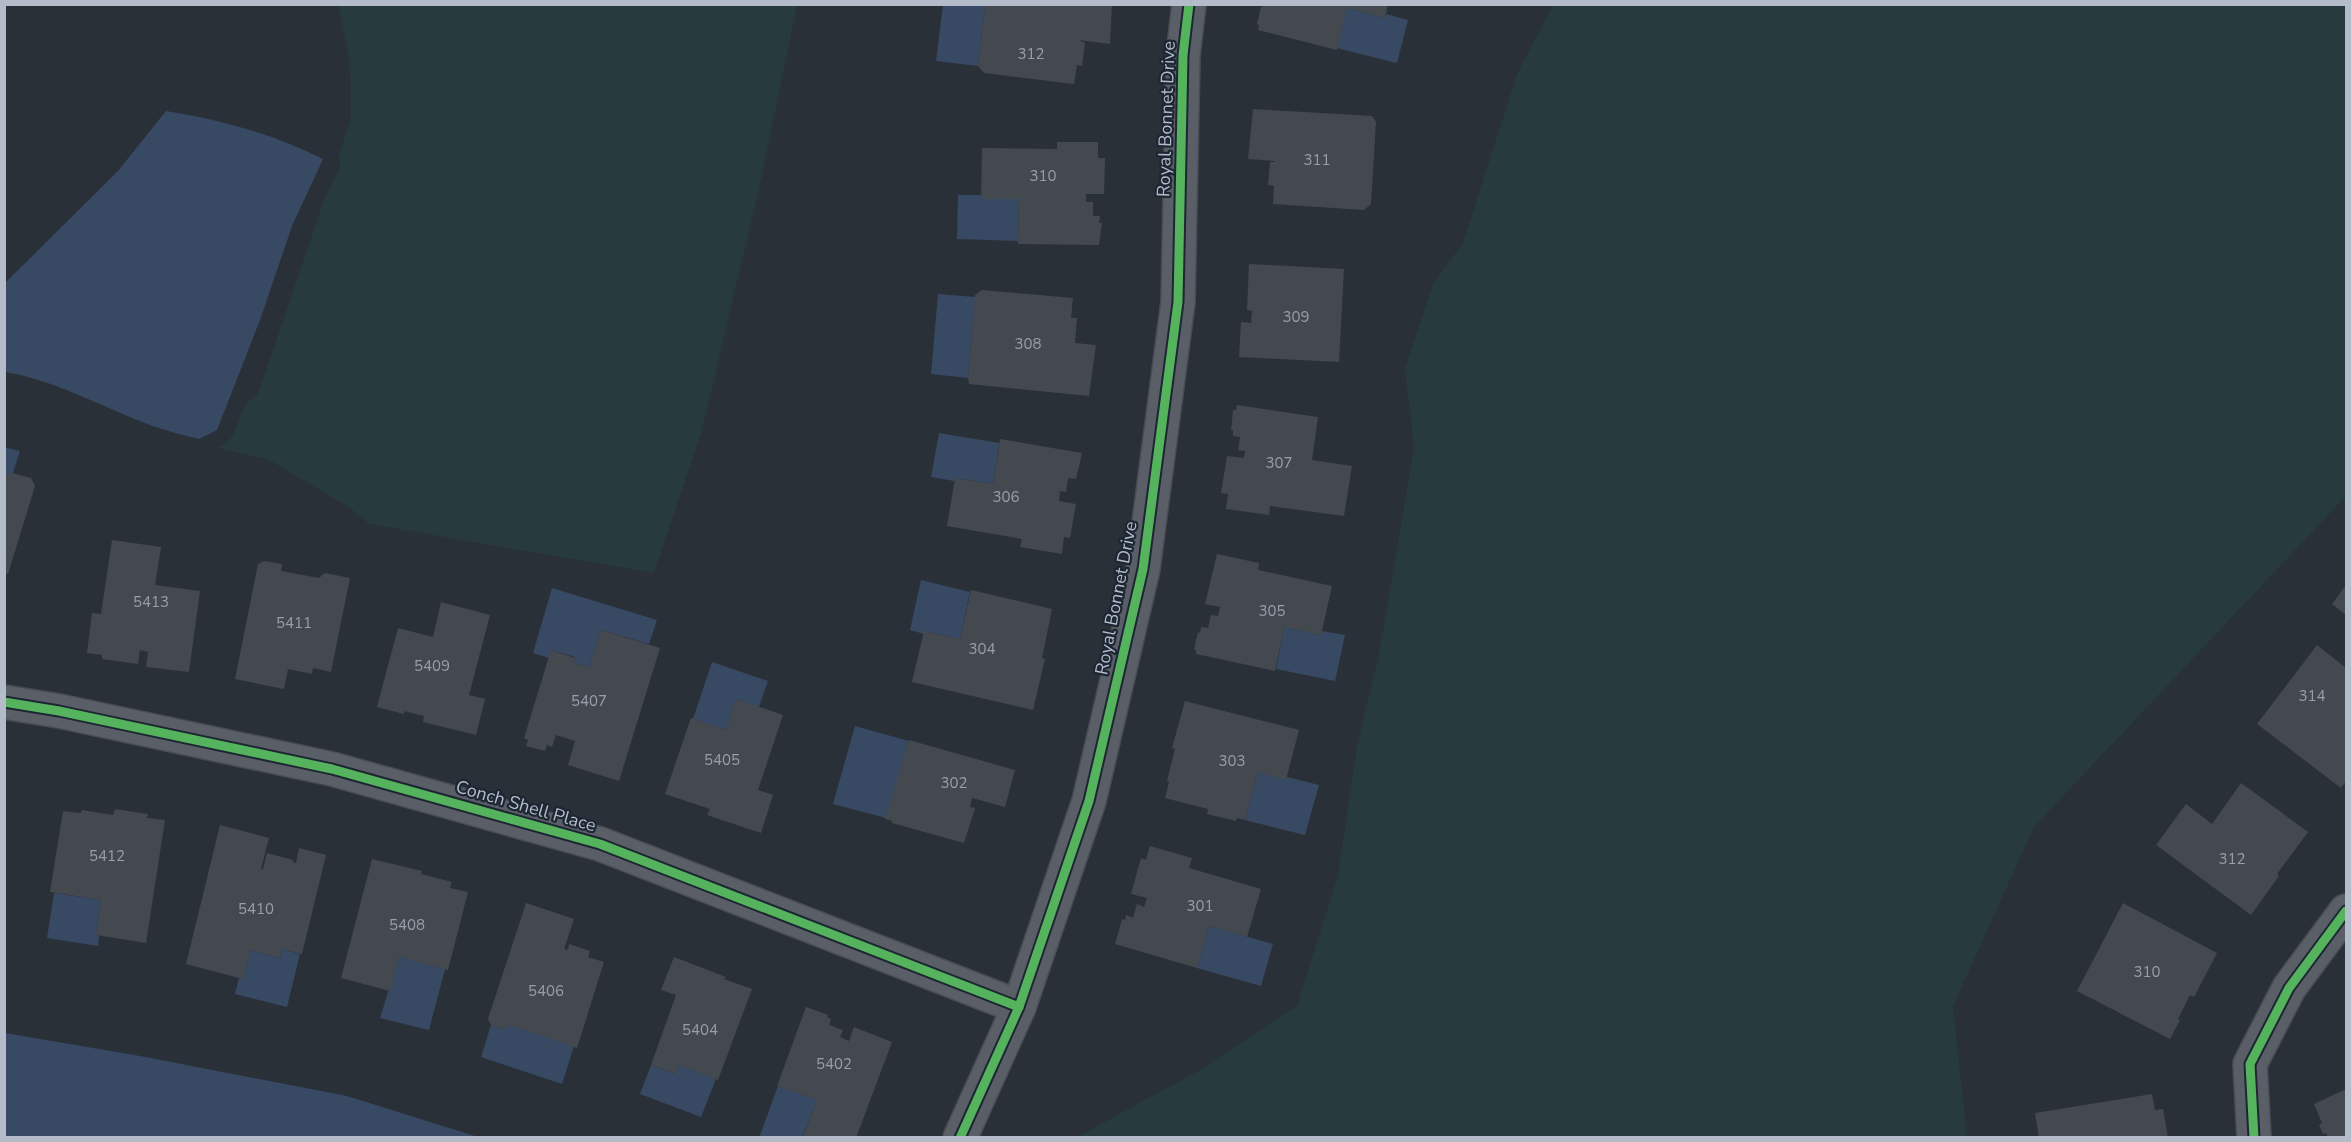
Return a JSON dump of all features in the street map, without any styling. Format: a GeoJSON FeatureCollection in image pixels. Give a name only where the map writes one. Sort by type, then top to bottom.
{"type":"FeatureCollection","features":[{"type":"Feature","properties":{"kind":"street","name":"Royal Bonnet Drive"},"geometry":{"type":"LineString","coordinates":[[960,1137],[1019,1007],[1089,801],[1143,569],[1178,302],[1183,55],[1189,4]]}},
{"type":"Feature","properties":{"kind":"street","name":"Conch Shell Place"},"geometry":{"type":"LineString","coordinates":[[4,702],[59,711],[332,769],[600,844],[1019,1007]]}},
{"type":"Feature","properties":{"kind":"street"},"geometry":{"type":"LineString","coordinates":[[2254,1137],[2250,1064],[2289,988],[2346,911]]}},
{"type":"Feature","properties":{"kind":"green space"},"geometry":{"type":"Polygon","coordinates":[[[338,5],[797,5],[761,180],[702,430],[654,573],[369,524],[349,507],[269,460],[218,448],[234,433],[242,410],[258,394],[324,200],[340,167],[339,154],[351,118],[350,62],[338,5]]]}},
{"type":"Feature","properties":{"kind":"green space"},"geometry":{"type":"Polygon","coordinates":[[[1553,5],[2346,5],[2346,496],[2034,827],[1953,1006],[1967,1137],[1077,1137],[1198,1071],[1297,1006],[1338,875],[1357,746],[1379,654],[1396,554],[1414,447],[1405,368],[1433,284],[1463,243],[1517,74],[1553,5]]]}},
{"type":"Feature","properties":{"kind":"water"},"geometry":{"type":"Polygon","coordinates":[[[943,5],[985,5],[978,66],[936,61],[943,5]]]}},
{"type":"Feature","properties":{"kind":"water"},"geometry":{"type":"Polygon","coordinates":[[[1347,8],[1385,18],[1386,14],[1408,20],[1397,63],[1337,48],[1347,8]]]}},
{"type":"Feature","properties":{"kind":"water"},"geometry":{"type":"Polygon","coordinates":[[[166,111],[247,129],[286,142],[323,159],[292,226],[260,320],[217,430],[199,439],[143,422],[45,382],[5,372],[5,283],[118,171],[166,111]]]}},
{"type":"Feature","properties":{"kind":"water"},"geometry":{"type":"Polygon","coordinates":[[[958,195],[981,195],[981,199],[1019,199],[1018,241],[957,239],[958,195]]]}},
{"type":"Feature","properties":{"kind":"water"},"geometry":{"type":"Polygon","coordinates":[[[938,294],[975,297],[968,378],[931,374],[938,294]]]}},
{"type":"Feature","properties":{"kind":"water"},"geometry":{"type":"Polygon","coordinates":[[[939,433],[999,443],[993,484],[956,478],[954,481],[931,477],[939,433]]]}},
{"type":"Feature","properties":{"kind":"water"},"geometry":{"type":"Polygon","coordinates":[[[4,447],[20,451],[13,473],[5,477],[4,447]]]}},
{"type":"Feature","properties":{"kind":"water"},"geometry":{"type":"Polygon","coordinates":[[[921,580],[970,592],[960,639],[910,630],[921,580]]]}},
{"type":"Feature","properties":{"kind":"water"},"geometry":{"type":"Polygon","coordinates":[[[552,588],[657,620],[649,644],[601,630],[589,667],[574,663],[575,657],[551,650],[549,658],[533,653],[552,588]]]}},
{"type":"Feature","properties":{"kind":"water"},"geometry":{"type":"Polygon","coordinates":[[[1284,627],[1321,635],[1322,631],[1345,635],[1335,681],[1276,669],[1284,627]]]}},
{"type":"Feature","properties":{"kind":"water"},"geometry":{"type":"Polygon","coordinates":[[[712,662],[768,681],[759,707],[736,699],[726,730],[693,719],[712,662]]]}},
{"type":"Feature","properties":{"kind":"water"},"geometry":{"type":"Polygon","coordinates":[[[855,726],[909,741],[886,818],[833,804],[855,726]]]}},
{"type":"Feature","properties":{"kind":"water"},"geometry":{"type":"Polygon","coordinates":[[[1258,772],[1319,785],[1305,835],[1245,820],[1258,772]]]}},
{"type":"Feature","properties":{"kind":"water"},"geometry":{"type":"Polygon","coordinates":[[[54,893],[101,900],[96,935],[99,936],[98,946],[47,938],[54,893]]]}},
{"type":"Feature","properties":{"kind":"water"},"geometry":{"type":"Polygon","coordinates":[[[1209,926],[1273,944],[1261,986],[1197,968],[1209,926]]]}},
{"type":"Feature","properties":{"kind":"water"},"geometry":{"type":"Polygon","coordinates":[[[282,949],[300,954],[287,1007],[235,994],[239,978],[243,978],[250,950],[280,958],[282,949]]]}},
{"type":"Feature","properties":{"kind":"water"},"geometry":{"type":"Polygon","coordinates":[[[399,957],[445,969],[429,1030],[380,1018],[399,957]]]}},
{"type":"Feature","properties":{"kind":"water"},"geometry":{"type":"Polygon","coordinates":[[[491,1025],[504,1029],[509,1025],[574,1046],[562,1084],[481,1057],[491,1025]]]}},
{"type":"Feature","properties":{"kind":"water"},"geometry":{"type":"Polygon","coordinates":[[[5,1033],[140,1056],[347,1096],[478,1137],[5,1137],[5,1033]]]}},
{"type":"Feature","properties":{"kind":"water"},"geometry":{"type":"Polygon","coordinates":[[[651,1065],[675,1074],[679,1065],[716,1079],[701,1117],[640,1094],[651,1065]]]}},
{"type":"Feature","properties":{"kind":"water"},"geometry":{"type":"Polygon","coordinates":[[[778,1086],[817,1100],[803,1136],[805,1137],[759,1138],[778,1086]]]}},
{"type":"Feature","properties":{"kind":"building"},"geometry":{"type":"Polygon","coordinates":[[[985,4],[1112,4],[1110,44],[1078,40],[1085,43],[1082,66],[1077,65],[1074,84],[984,73],[978,66],[985,4]]]}},
{"type":"Feature","properties":{"kind":"building"},"geometry":{"type":"Polygon","coordinates":[[[1264,4],[1388,4],[1385,18],[1347,8],[1337,50],[1258,30],[1259,25],[1257,24],[1261,7],[1264,4]]]}},
{"type":"Feature","properties":{"kind":"building"},"geometry":{"type":"Polygon","coordinates":[[[1253,109],[1372,116],[1376,122],[1371,204],[1364,210],[1273,204],[1274,186],[1268,185],[1270,162],[1275,161],[1248,159],[1253,109]]]}},
{"type":"Feature","properties":{"kind":"building"},"geometry":{"type":"Polygon","coordinates":[[[1057,142],[1098,142],[1098,158],[1105,158],[1104,194],[1086,194],[1086,202],[1093,202],[1093,216],[1100,216],[1099,223],[1102,223],[1099,245],[1018,244],[1019,199],[981,199],[982,148],[1057,149],[1057,142]]]}},
{"type":"Feature","properties":{"kind":"building"},"geometry":{"type":"Polygon","coordinates":[[[1249,264],[1344,269],[1339,362],[1239,357],[1241,322],[1251,323],[1252,311],[1247,310],[1249,264]]]}},
{"type":"Feature","properties":{"kind":"building"},"geometry":{"type":"Polygon","coordinates":[[[982,290],[1073,298],[1071,318],[1077,318],[1075,343],[1096,345],[1089,396],[969,384],[975,295],[982,290]]]}},
{"type":"Feature","properties":{"kind":"building"},"geometry":{"type":"Polygon","coordinates":[[[1237,405],[1318,417],[1312,460],[1352,466],[1344,516],[1270,506],[1269,515],[1226,509],[1228,494],[1221,493],[1227,456],[1244,458],[1245,451],[1238,450],[1240,437],[1233,436],[1233,430],[1231,430],[1233,410],[1236,410],[1237,405]]]}},
{"type":"Feature","properties":{"kind":"building"},"geometry":{"type":"Polygon","coordinates":[[[1000,439],[1082,453],[1076,479],[1068,478],[1066,492],[1060,491],[1059,501],[1076,504],[1070,538],[1064,537],[1062,554],[1020,547],[1022,539],[947,526],[955,478],[993,484],[1000,439]]]}},
{"type":"Feature","properties":{"kind":"building"},"geometry":{"type":"Polygon","coordinates":[[[12,473],[31,478],[35,486],[8,574],[4,573],[4,477],[12,473]]]}},
{"type":"Feature","properties":{"kind":"building"},"geometry":{"type":"Polygon","coordinates":[[[112,540],[161,547],[155,585],[200,591],[189,672],[146,667],[148,652],[140,650],[138,664],[102,659],[102,655],[87,653],[92,613],[101,614],[112,540]]]}},
{"type":"Feature","properties":{"kind":"building"},"geometry":{"type":"Polygon","coordinates":[[[1217,554],[1259,563],[1258,570],[1332,586],[1321,635],[1284,627],[1275,671],[1196,654],[1194,650],[1198,632],[1200,633],[1201,627],[1208,628],[1211,615],[1218,616],[1220,607],[1205,604],[1217,554]]]}},
{"type":"Feature","properties":{"kind":"building"},"geometry":{"type":"Polygon","coordinates":[[[264,561],[282,564],[281,571],[319,578],[325,573],[350,578],[331,672],[313,668],[312,674],[288,669],[284,689],[235,679],[258,564],[264,561]]]}},
{"type":"Feature","properties":{"kind":"building"},"geometry":{"type":"Polygon","coordinates":[[[2346,585],[2346,615],[2332,604],[2346,585]]]}},
{"type":"Feature","properties":{"kind":"building"},"geometry":{"type":"Polygon","coordinates":[[[971,590],[1052,609],[1042,658],[1045,659],[1033,710],[912,682],[924,631],[960,639],[971,590]]]}},
{"type":"Feature","properties":{"kind":"building"},"geometry":{"type":"Polygon","coordinates":[[[441,602],[490,615],[469,695],[485,699],[476,735],[423,722],[424,716],[377,707],[398,628],[433,637],[441,602]]]}},
{"type":"Feature","properties":{"kind":"building"},"geometry":{"type":"Polygon","coordinates":[[[601,630],[660,648],[619,781],[568,765],[575,741],[556,735],[552,747],[547,745],[545,751],[526,746],[528,740],[524,738],[551,650],[575,658],[574,663],[589,667],[601,630]]]}},
{"type":"Feature","properties":{"kind":"building"},"geometry":{"type":"Polygon","coordinates":[[[2317,645],[2346,668],[2346,781],[2341,788],[2257,724],[2317,645]]]}},
{"type":"Feature","properties":{"kind":"building"},"geometry":{"type":"Polygon","coordinates":[[[736,699],[783,715],[758,790],[773,795],[761,833],[707,815],[710,809],[665,794],[691,718],[726,730],[736,699]]]}},
{"type":"Feature","properties":{"kind":"building"},"geometry":{"type":"Polygon","coordinates":[[[1185,701],[1299,730],[1286,780],[1258,772],[1245,820],[1237,818],[1236,821],[1207,814],[1208,809],[1165,798],[1175,749],[1172,748],[1185,701]]]}},
{"type":"Feature","properties":{"kind":"building"},"geometry":{"type":"Polygon","coordinates":[[[909,740],[1015,770],[1005,807],[972,798],[970,807],[975,808],[964,843],[885,819],[909,740]]]}},
{"type":"Feature","properties":{"kind":"building"},"geometry":{"type":"Polygon","coordinates":[[[2241,783],[2308,832],[2251,915],[2156,845],[2186,804],[2212,824],[2241,783]]]}},
{"type":"Feature","properties":{"kind":"building"},"geometry":{"type":"Polygon","coordinates":[[[115,809],[148,814],[147,818],[165,820],[146,943],[96,935],[101,900],[50,892],[63,811],[81,813],[82,810],[113,815],[115,809]]]}},
{"type":"Feature","properties":{"kind":"building"},"geometry":{"type":"Polygon","coordinates":[[[220,825],[269,838],[261,869],[263,869],[267,853],[293,860],[296,863],[299,848],[326,855],[302,954],[282,949],[280,958],[250,950],[243,979],[186,964],[220,825]]]}},
{"type":"Feature","properties":{"kind":"building"},"geometry":{"type":"Polygon","coordinates":[[[1150,846],[1192,858],[1189,868],[1261,889],[1247,937],[1209,926],[1197,968],[1115,944],[1122,919],[1125,920],[1126,915],[1133,918],[1137,904],[1144,907],[1147,898],[1131,894],[1141,858],[1146,860],[1150,846]]]}},
{"type":"Feature","properties":{"kind":"building"},"geometry":{"type":"Polygon","coordinates":[[[372,859],[422,871],[421,874],[452,882],[450,888],[468,892],[448,970],[399,957],[390,991],[341,978],[372,859]]]}},
{"type":"Feature","properties":{"kind":"building"},"geometry":{"type":"Polygon","coordinates":[[[526,903],[574,919],[564,949],[568,950],[569,944],[590,951],[588,957],[604,962],[577,1048],[509,1025],[504,1029],[491,1025],[488,1019],[526,903]]]}},
{"type":"Feature","properties":{"kind":"building"},"geometry":{"type":"Polygon","coordinates":[[[2123,903],[2217,953],[2194,997],[2190,995],[2170,1039],[2077,991],[2123,903]]]}},
{"type":"Feature","properties":{"kind":"building"},"geometry":{"type":"Polygon","coordinates":[[[674,957],[752,989],[718,1080],[679,1065],[676,1074],[651,1065],[676,995],[661,990],[674,957]]]}},
{"type":"Feature","properties":{"kind":"building"},"geometry":{"type":"Polygon","coordinates":[[[806,1007],[828,1015],[827,1017],[831,1019],[829,1025],[843,1030],[840,1037],[849,1041],[854,1027],[892,1042],[856,1138],[803,1137],[817,1100],[777,1086],[806,1007]]]}},
{"type":"Feature","properties":{"kind":"building"},"geometry":{"type":"Polygon","coordinates":[[[2346,1089],[2346,1138],[2328,1138],[2326,1133],[2323,1134],[2319,1125],[2322,1123],[2314,1104],[2346,1089]]]}},
{"type":"Feature","properties":{"kind":"building"},"geometry":{"type":"Polygon","coordinates":[[[2152,1094],[2155,1110],[2163,1109],[2168,1138],[2039,1138],[2035,1113],[2152,1094]]]}},
{"type":"Feature","properties":{"kind":"cycle path"},"geometry":{"type":"LineString","coordinates":[[960,1138],[1019,1007],[1089,801],[1143,569],[1178,302],[1183,55],[1189,4]]}},
{"type":"Feature","properties":{"kind":"cycle path"},"geometry":{"type":"LineString","coordinates":[[4,702],[59,711],[332,769],[600,844],[1019,1007]]}},
{"type":"Feature","properties":{"kind":"cycle path"},"geometry":{"type":"LineString","coordinates":[[2254,1138],[2250,1064],[2289,988],[2346,911]]}}]}
